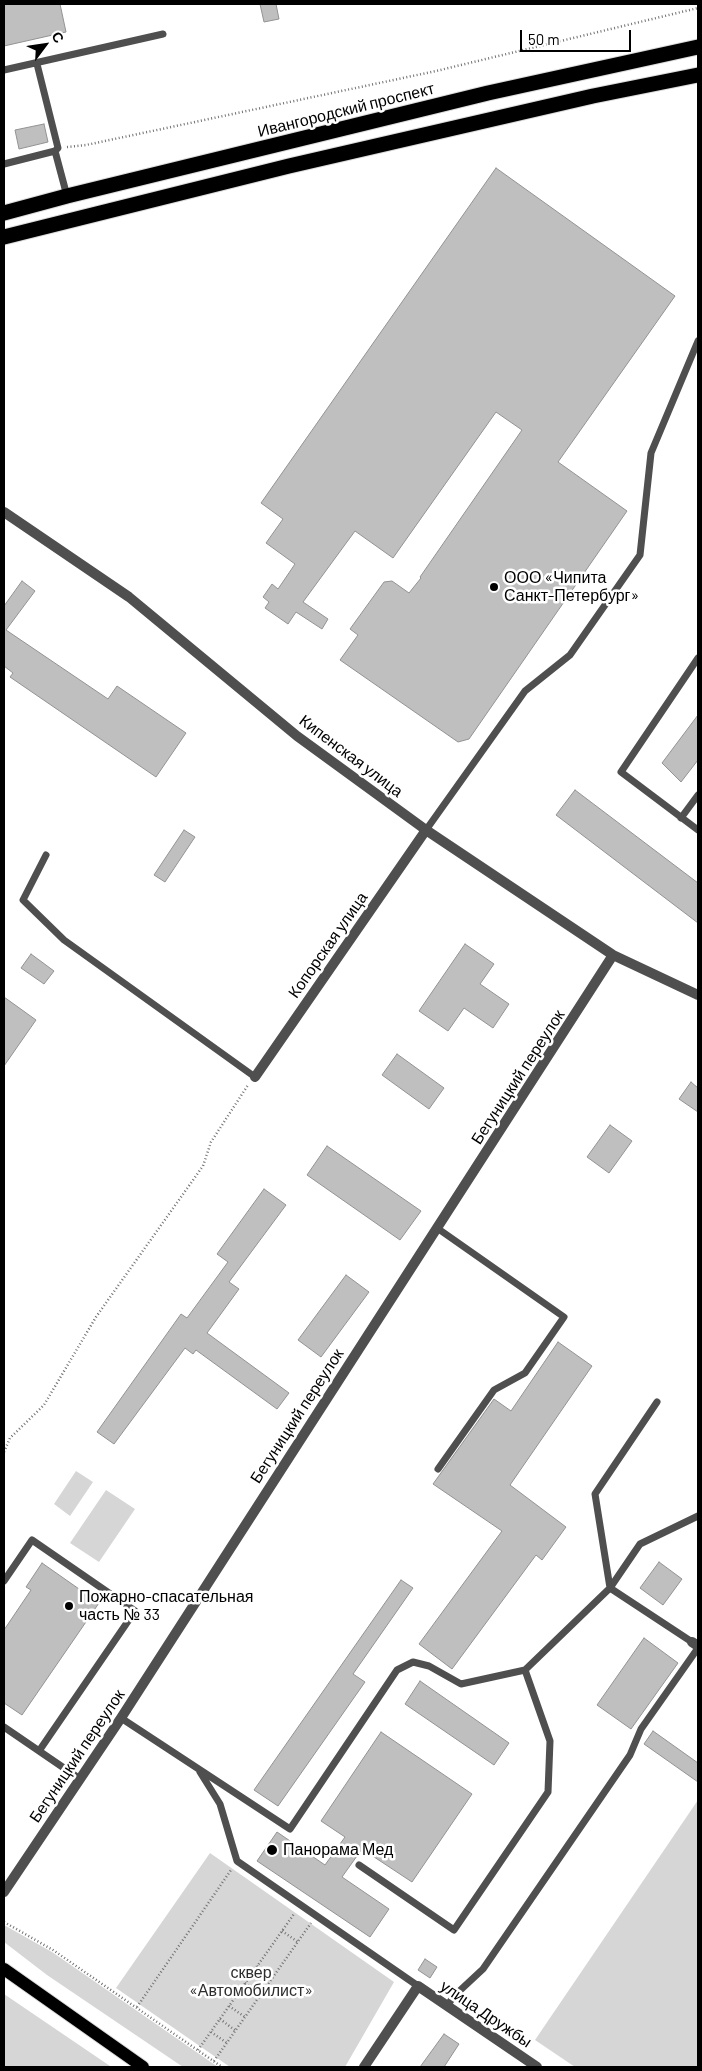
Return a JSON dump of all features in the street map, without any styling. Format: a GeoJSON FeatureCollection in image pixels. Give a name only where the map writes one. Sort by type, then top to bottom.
{"type":"FeatureCollection","features":[{"type":"Feature","properties":{"kind":"highway","name":"Ивангородский проспект"},"geometry":{"type":"LineString","coordinates":[[4,213],[488,93],[643,57],[698,47]]}},
{"type":"Feature","properties":{"kind":"highway"},"geometry":{"type":"LineString","coordinates":[[4,237],[289,166],[592,96],[698,75]]}},
{"type":"Feature","properties":{"kind":"main road"},"geometry":{"type":"LineString","coordinates":[[4,1970],[143,2067]]}},
{"type":"Feature","properties":{"kind":"street","name":"Кипенская улица"},"geometry":{"type":"LineString","coordinates":[[4,512],[129,597],[297,736],[426,830],[613,955],[698,995]]}},
{"type":"Feature","properties":{"kind":"street","name":"Копорская улица"},"geometry":{"type":"LineString","coordinates":[[255,1077],[426,830]]}},
{"type":"Feature","properties":{"kind":"street","name":"Бегуницкий переулок"},"geometry":{"type":"LineString","coordinates":[[4,1892],[121,1718],[613,955]]}},
{"type":"Feature","properties":{"kind":"street","name":"улица Дружбы"},"geometry":{"type":"LineString","coordinates":[[418,1986],[538,2067]]}},
{"type":"Feature","properties":{"kind":"street"},"geometry":{"type":"LineString","coordinates":[[364,2067],[418,1986]]}},
{"type":"Feature","properties":{"kind":"lane"},"geometry":{"type":"LineString","coordinates":[[4,70],[163,34]]}},
{"type":"Feature","properties":{"kind":"lane"},"geometry":{"type":"LineString","coordinates":[[37,64],[67,196]]}},
{"type":"Feature","properties":{"kind":"lane"},"geometry":{"type":"LineString","coordinates":[[4,164],[57,150]]}},
{"type":"Feature","properties":{"kind":"lane"},"geometry":{"type":"LineString","coordinates":[[426,830],[525,691],[570,654],[640,554],[651,453],[698,341]]}},
{"type":"Feature","properties":{"kind":"lane"},"geometry":{"type":"LineString","coordinates":[[698,658],[621,772],[698,830]]}},
{"type":"Feature","properties":{"kind":"lane"},"geometry":{"type":"LineString","coordinates":[[681,818],[698,795]]}},
{"type":"Feature","properties":{"kind":"lane"},"geometry":{"type":"LineString","coordinates":[[46,855],[23,900],[64,940],[255,1077]]}},
{"type":"Feature","properties":{"kind":"lane"},"geometry":{"type":"LineString","coordinates":[[437,1228],[564,1317],[525,1373],[494,1390],[438,1469]]}},
{"type":"Feature","properties":{"kind":"lane"},"geometry":{"type":"LineString","coordinates":[[447,2006],[454,1996],[483,1969],[630,1755],[641,1729],[696,1646],[610,1588],[595,1494],[658,1402]]}},
{"type":"Feature","properties":{"kind":"lane"},"geometry":{"type":"LineString","coordinates":[[121,1718],[290,1829],[397,1670],[413,1662],[429,1666],[461,1684],[525,1670],[610,1588],[640,1544],[698,1516]]}},
{"type":"Feature","properties":{"kind":"lane"},"geometry":{"type":"LineString","coordinates":[[4,1581],[32,1540],[135,1611],[39,1751]]}},
{"type":"Feature","properties":{"kind":"lane"},"geometry":{"type":"LineString","coordinates":[[359,1865],[454,1930],[548,1792],[550,1742],[525,1670]]}},
{"type":"Feature","properties":{"kind":"lane"},"geometry":{"type":"LineString","coordinates":[[4,1727],[80,1779]]}},
{"type":"Feature","properties":{"kind":"lane"},"geometry":{"type":"LineString","coordinates":[[196,1767],[209,1783],[220,1804],[238,1861],[418,1986]]}},
{"type":"Feature","properties":{"kind":"path"},"geometry":{"type":"LineString","coordinates":[[57,150],[428,73],[698,8]]}},
{"type":"Feature","properties":{"kind":"path"},"geometry":{"type":"LineString","coordinates":[[4,1452],[10,1438],[44,1405],[96,1317],[203,1166],[211,1142],[255,1077]]}},
{"type":"Feature","properties":{"kind":"path"},"geometry":{"type":"LineString","coordinates":[[137,2007],[238,1861]]}},
{"type":"Feature","properties":{"kind":"path"},"geometry":{"type":"LineString","coordinates":[[198,2050],[300,1904]]}},
{"type":"Feature","properties":{"kind":"path"},"geometry":{"type":"LineString","coordinates":[[214,2061],[316,1916]]}},
{"type":"Feature","properties":{"kind":"path"},"geometry":{"type":"LineString","coordinates":[[4,1922],[53,1950],[222,2067]]}},
{"type":"Feature","properties":{"kind":"path"},"geometry":{"type":"LineString","coordinates":[[282,1931],[298,1942]]}},
{"type":"Feature","properties":{"kind":"path"},"geometry":{"type":"LineString","coordinates":[[257,1966],[273,1977]]}},
{"type":"Feature","properties":{"kind":"path"},"geometry":{"type":"LineString","coordinates":[[245,1983],[261,1994]]}},
{"type":"Feature","properties":{"kind":"path"},"geometry":{"type":"LineString","coordinates":[[229,2006],[245,2017]]}},
{"type":"Feature","properties":{"kind":"path"},"geometry":{"type":"LineString","coordinates":[[220,2019],[236,2031]]}},
{"type":"Feature","properties":{"kind":"path"},"geometry":{"type":"LineString","coordinates":[[211,2032],[227,2043]]}},
{"type":"Feature","properties":{"kind":"green space"},"geometry":{"type":"Polygon","coordinates":[[[76,1471],[93,1482],[70,1516],[54,1504],[76,1471]]]}},
{"type":"Feature","properties":{"kind":"green space"},"geometry":{"type":"Polygon","coordinates":[[[106,1490],[135,1509],[99,1562],[70,1543],[106,1490]]]}},
{"type":"Feature","properties":{"kind":"green space"},"geometry":{"type":"Polygon","coordinates":[[[698,1800],[698,2067],[575,2067],[535,2040],[698,1800]]]}},
{"type":"Feature","properties":{"kind":"green space","name":"сквер «Автомобилист»"},"geometry":{"type":"Polygon","coordinates":[[[210,1853],[394,1982],[345,2067],[230,2067],[116,1988],[210,1853]]]}},
{"type":"Feature","properties":{"kind":"green space"},"geometry":{"type":"Polygon","coordinates":[[[4,1925],[52,1952],[218,2067],[183,2067],[47,1975],[4,1942],[4,1925]]]}},
{"type":"Feature","properties":{"kind":"green space"},"geometry":{"type":"Polygon","coordinates":[[[4,1994],[110,2066],[113,2067],[4,2067],[4,1994]]]}},
{"type":"Feature","properties":{"kind":"building"},"geometry":{"type":"Polygon","coordinates":[[[4,4],[60,4],[66,32],[4,46],[4,4]]]}},
{"type":"Feature","properties":{"kind":"building"},"geometry":{"type":"Polygon","coordinates":[[[260,4],[276,4],[279,19],[264,22],[260,4]]]}},
{"type":"Feature","properties":{"kind":"building"},"geometry":{"type":"Polygon","coordinates":[[[44,124],[48,142],[19,149],[15,130],[44,124]]]}},
{"type":"Feature","properties":{"kind":"building"},"geometry":{"type":"Polygon","coordinates":[[[496,168],[675,296],[558,462],[627,511],[469,739],[458,742],[340,660],[358,635],[350,629],[384,582],[392,581],[409,593],[522,430],[496,412],[393,558],[355,531],[303,602],[328,619],[322,629],[296,612],[288,624],[265,608],[269,602],[263,597],[272,584],[278,589],[295,564],[266,543],[283,519],[261,503],[496,168]]]}},
{"type":"Feature","properties":{"kind":"building"},"geometry":{"type":"Polygon","coordinates":[[[22,581],[35,591],[6,630],[108,699],[117,686],[186,733],[156,777],[10,677],[13,673],[4,666],[4,606],[22,581]]]}},
{"type":"Feature","properties":{"kind":"building"},"geometry":{"type":"Polygon","coordinates":[[[698,715],[698,760],[681,782],[662,763],[698,715]]]}},
{"type":"Feature","properties":{"kind":"building"},"geometry":{"type":"Polygon","coordinates":[[[575,790],[698,883],[698,923],[556,815],[575,790]]]}},
{"type":"Feature","properties":{"kind":"building"},"geometry":{"type":"Polygon","coordinates":[[[184,830],[195,837],[165,882],[154,875],[184,830]]]}},
{"type":"Feature","properties":{"kind":"building"},"geometry":{"type":"Polygon","coordinates":[[[465,944],[494,964],[480,984],[509,1004],[493,1028],[464,1008],[448,1031],[419,1011],[465,944]]]}},
{"type":"Feature","properties":{"kind":"building"},"geometry":{"type":"Polygon","coordinates":[[[31,954],[54,971],[44,984],[21,968],[31,954]]]}},
{"type":"Feature","properties":{"kind":"building"},"geometry":{"type":"Polygon","coordinates":[[[4,997],[36,1020],[4,1066],[4,997]]]}},
{"type":"Feature","properties":{"kind":"building"},"geometry":{"type":"Polygon","coordinates":[[[397,1054],[444,1088],[429,1109],[382,1075],[397,1054]]]}},
{"type":"Feature","properties":{"kind":"building"},"geometry":{"type":"Polygon","coordinates":[[[691,1082],[698,1088],[698,1112],[679,1099],[691,1082]]]}},
{"type":"Feature","properties":{"kind":"building"},"geometry":{"type":"Polygon","coordinates":[[[610,1125],[632,1141],[609,1173],[587,1157],[610,1125]]]}},
{"type":"Feature","properties":{"kind":"building"},"geometry":{"type":"Polygon","coordinates":[[[327,1146],[421,1211],[400,1240],[307,1175],[327,1146]]]}},
{"type":"Feature","properties":{"kind":"building"},"geometry":{"type":"Polygon","coordinates":[[[264,1189],[286,1205],[229,1282],[239,1289],[207,1333],[289,1393],[277,1409],[196,1350],[193,1354],[185,1348],[114,1444],[97,1432],[181,1314],[187,1318],[228,1262],[217,1254],[264,1189]]]}},
{"type":"Feature","properties":{"kind":"building"},"geometry":{"type":"Polygon","coordinates":[[[346,1275],[369,1292],[321,1357],[298,1340],[346,1275]]]}},
{"type":"Feature","properties":{"kind":"building"},"geometry":{"type":"Polygon","coordinates":[[[558,1342],[592,1366],[510,1485],[566,1527],[542,1560],[536,1555],[452,1669],[419,1644],[502,1531],[433,1484],[494,1399],[511,1411],[558,1342]]]}},
{"type":"Feature","properties":{"kind":"building"},"geometry":{"type":"Polygon","coordinates":[[[659,1562],[682,1579],[663,1605],[640,1588],[659,1562]]]}},
{"type":"Feature","properties":{"kind":"building"},"geometry":{"type":"Polygon","coordinates":[[[42,1563],[99,1603],[22,1715],[4,1703],[4,1630],[31,1590],[26,1587],[42,1563]]]}},
{"type":"Feature","properties":{"kind":"building"},"geometry":{"type":"Polygon","coordinates":[[[401,1580],[413,1588],[353,1674],[365,1682],[278,1806],[254,1790],[401,1580]]]}},
{"type":"Feature","properties":{"kind":"building"},"geometry":{"type":"Polygon","coordinates":[[[644,1638],[678,1663],[631,1729],[597,1705],[644,1638]]]}},
{"type":"Feature","properties":{"kind":"building"},"geometry":{"type":"Polygon","coordinates":[[[420,1681],[509,1743],[494,1765],[405,1704],[420,1681]]]}},
{"type":"Feature","properties":{"kind":"building"},"geometry":{"type":"Polygon","coordinates":[[[653,1731],[698,1763],[698,1782],[644,1744],[653,1731]]]}},
{"type":"Feature","properties":{"kind":"building"},"geometry":{"type":"Polygon","coordinates":[[[381,1732],[472,1794],[412,1882],[362,1849],[342,1877],[389,1909],[370,1937],[257,1861],[277,1832],[325,1865],[345,1837],[321,1821],[381,1732]]]}},
{"type":"Feature","properties":{"kind":"building"},"geometry":{"type":"Polygon","coordinates":[[[425,1959],[437,1967],[430,1978],[418,1970],[425,1959]]]}},
{"type":"Feature","properties":{"kind":"building"},"geometry":{"type":"Polygon","coordinates":[[[444,2034],[459,2044],[444,2067],[420,2067],[444,2034]]]}},
{"type":"Feature","properties":{"kind":"place","name":"ООО «Чипита Санкт-Петербург»"},"geometry":{"type":"Point","coordinates":[494,587]}},
{"type":"Feature","properties":{"kind":"place","name":"Пожарно-спасательная часть № 33"},"geometry":{"type":"Point","coordinates":[69,1606]}},
{"type":"Feature","properties":{"kind":"place","name":"Панорама Мед"},"geometry":{"type":"Point","coordinates":[272,1850]}}]}
